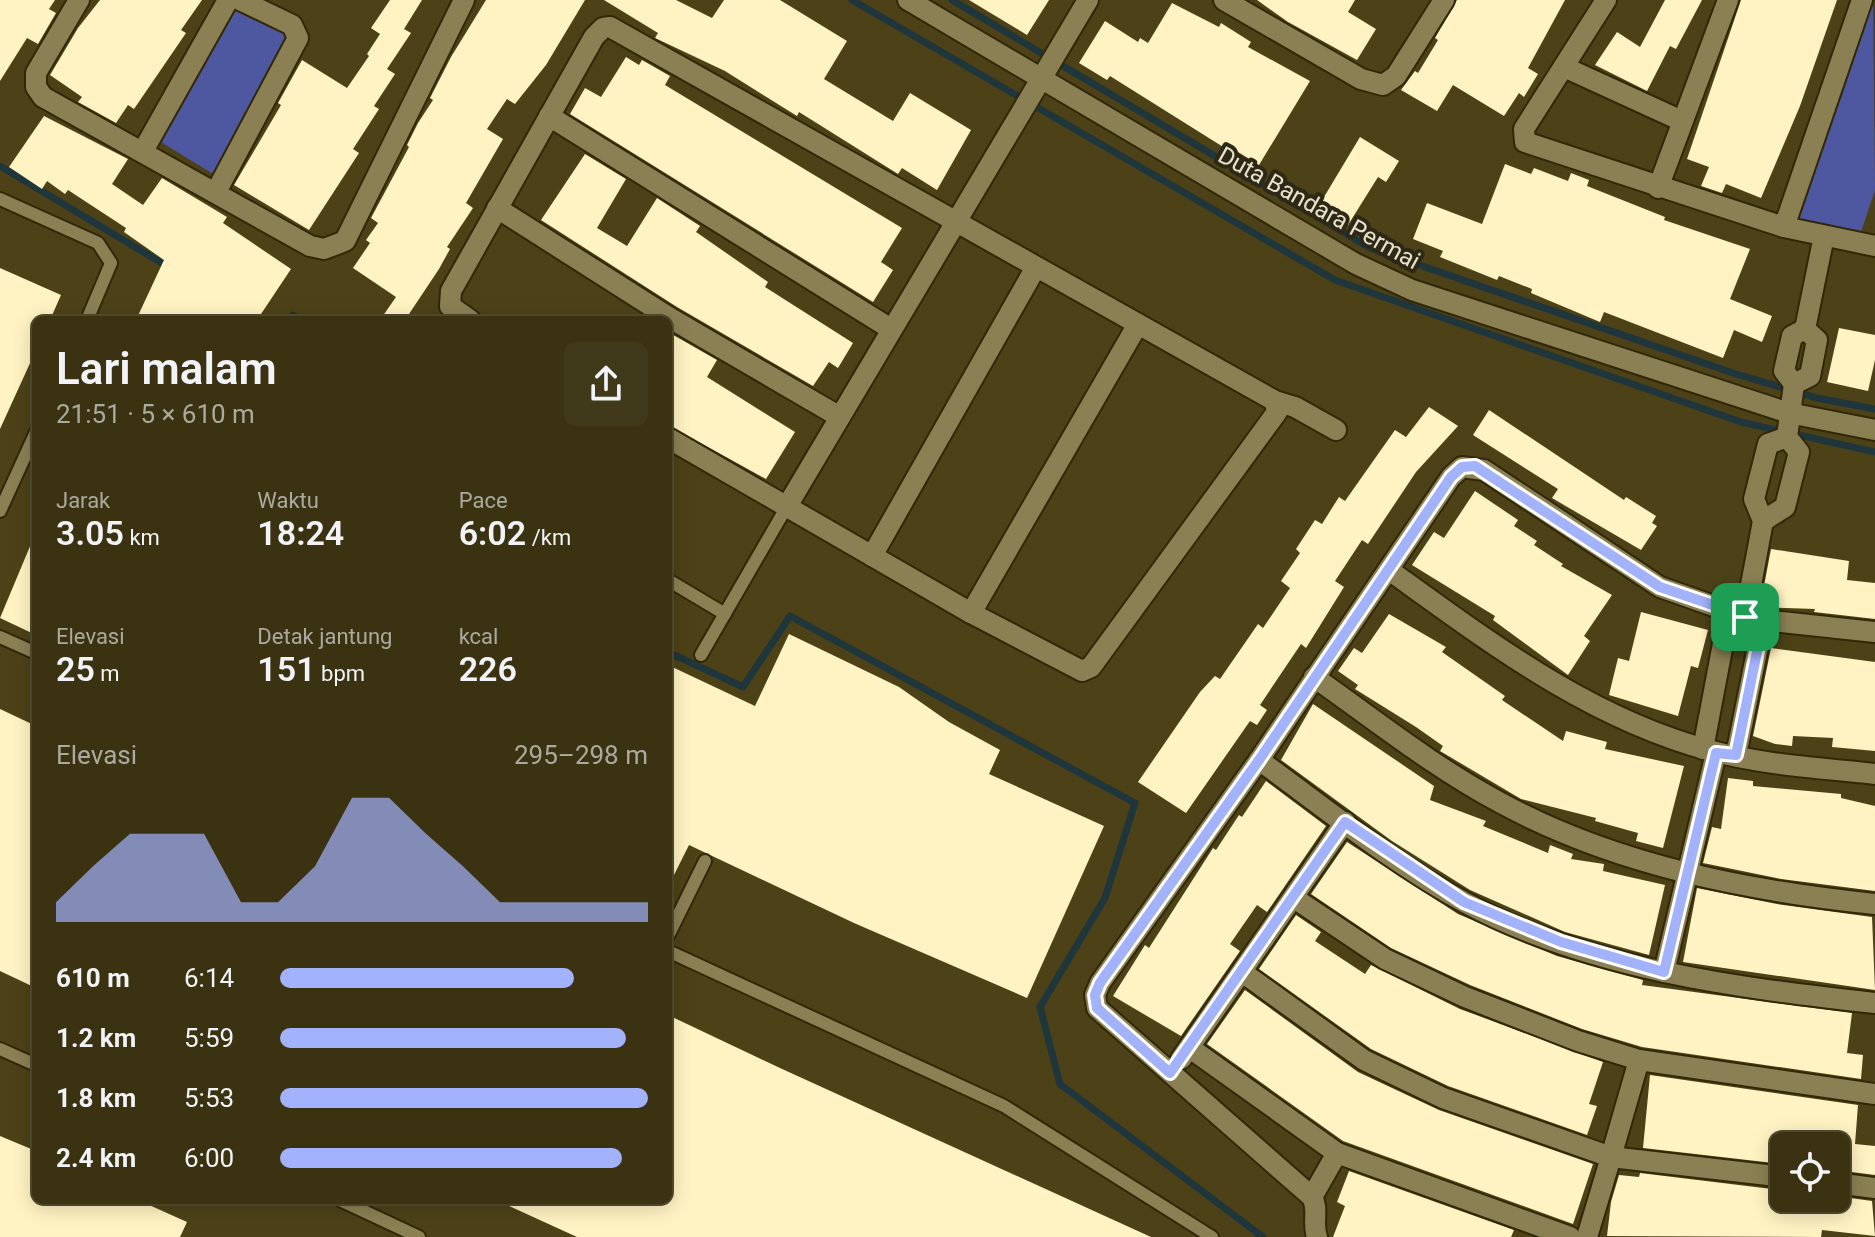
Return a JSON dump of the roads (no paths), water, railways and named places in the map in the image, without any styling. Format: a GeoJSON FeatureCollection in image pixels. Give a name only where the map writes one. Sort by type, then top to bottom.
{"type":"FeatureCollection","features":[{"type":"Feature","properties":{"kind":"street"},"geometry":{"type":"LineString","coordinates":[[79,0],[36,73],[36,87],[43,97],[310,246],[324,249],[345,241],[464,0]]}},
{"type":"Feature","properties":{"kind":"street"},"geometry":{"type":"LineString","coordinates":[[143,151],[228,0]]}},
{"type":"Feature","properties":{"kind":"street"},"geometry":{"type":"LineString","coordinates":[[216,192],[298,38],[292,25],[240,0]]}},
{"type":"Feature","properties":{"kind":"street","name":"Duta Bandara Permai"},"geometry":{"type":"LineString","coordinates":[[908,0],[1356,264],[1412,290],[1499,321],[1789,413],[1875,430]]}},
{"type":"Feature","properties":{"kind":"street"},"geometry":{"type":"LineString","coordinates":[[786,508],[1088,0]]}},
{"type":"Feature","properties":{"kind":"street"},"geometry":{"type":"LineString","coordinates":[[1224,0],[1361,79],[1383,85],[1396,76],[1444,0]]}},
{"type":"Feature","properties":{"kind":"street"},"geometry":{"type":"LineString","coordinates":[[1606,0],[1524,129],[1525,142],[1784,227],[1875,246]]}},
{"type":"Feature","properties":{"kind":"street"},"geometry":{"type":"LineString","coordinates":[[1784,227],[1862,0]]}},
{"type":"Feature","properties":{"kind":"street"},"geometry":{"type":"LineString","coordinates":[[1658,188],[1725,1]]}},
{"type":"Feature","properties":{"kind":"street"},"geometry":{"type":"LineString","coordinates":[[464,316],[450,306],[449,295],[594,37],[603,28],[610,27],[1275,401],[1295,407],[1336,430]]}},
{"type":"Feature","properties":{"kind":"street"},"geometry":{"type":"LineString","coordinates":[[1564,67],[1682,121]]}},
{"type":"Feature","properties":{"kind":"street"},"geometry":{"type":"LineString","coordinates":[[549,116],[891,329]]}},
{"type":"Feature","properties":{"kind":"street"},"geometry":{"type":"LineString","coordinates":[[497,208],[667,316]]}},
{"type":"Feature","properties":{"kind":"street"},"geometry":{"type":"LineString","coordinates":[[1763,521],[1785,507],[1799,452],[1789,413],[1784,371],[1792,336],[1805,329],[1824,236]]}},
{"type":"Feature","properties":{"kind":"street"},"geometry":{"type":"LineString","coordinates":[[872,556],[1036,267]]}},
{"type":"Feature","properties":{"kind":"street"},"geometry":{"type":"LineString","coordinates":[[672,319],[840,417]]}},
{"type":"Feature","properties":{"kind":"street"},"geometry":{"type":"LineString","coordinates":[[971,613],[1138,324]]}},
{"type":"Feature","properties":{"kind":"street"},"geometry":{"type":"LineString","coordinates":[[672,440],[971,613],[1072,669],[1082,671],[1091,667],[1277,412],[1275,401]]}},
{"type":"Feature","properties":{"kind":"street"},"geometry":{"type":"LineString","coordinates":[[1664,972],[1718,752],[1746,617],[1763,521],[1754,499],[1768,444],[1789,413]]}},
{"type":"Feature","properties":{"kind":"street"},"geometry":{"type":"LineString","coordinates":[[1317,1237],[1314,1227],[1316,1204],[1312,1197],[1097,1008],[1095,995],[1451,477],[1462,467],[1475,466],[1660,587],[1746,617],[1875,632]]}},
{"type":"Feature","properties":{"kind":"street"},"geometry":{"type":"LineString","coordinates":[[1389,570],[1549,680],[1608,713],[1718,752],[1875,774]]}},
{"type":"Feature","properties":{"kind":"street"},"geometry":{"type":"LineString","coordinates":[[1718,752],[1746,617]]}},
{"type":"Feature","properties":{"kind":"street"},"geometry":{"type":"LineString","coordinates":[[1314,677],[1446,770],[1501,803],[1549,826],[1688,873],[1782,894],[1875,904]]}},
{"type":"Feature","properties":{"kind":"street"},"geometry":{"type":"LineString","coordinates":[[1259,760],[1464,902],[1561,942],[1664,972],[1772,992],[1875,1003]]}},
{"type":"Feature","properties":{"kind":"street"},"geometry":{"type":"LineString","coordinates":[[1170,1073],[1345,822]]}},
{"type":"Feature","properties":{"kind":"street"},"geometry":{"type":"LineString","coordinates":[[1294,898],[1385,959],[1465,997],[1639,1060],[1875,1094]]}},
{"type":"Feature","properties":{"kind":"street"},"geometry":{"type":"LineString","coordinates":[[1242,972],[1364,1060],[1443,1098],[1611,1157],[1770,1175]]}},
{"type":"Feature","properties":{"kind":"street"},"geometry":{"type":"LineString","coordinates":[[1190,1048],[1337,1153],[1570,1237]]}},
{"type":"Feature","properties":{"kind":"street"},"geometry":{"type":"LineString","coordinates":[[1587,1237],[1639,1060]]}},
{"type":"Feature","properties":{"kind":"street"},"geometry":{"type":"LineString","coordinates":[[1312,1197],[1337,1153]]}},
{"type":"Feature","properties":{"kind":"street"},"geometry":{"type":"LineString","coordinates":[[1850,1185],[1875,1188]]}},
{"type":"Feature","properties":{"kind":"lane"},"geometry":{"type":"LineString","coordinates":[[0,199],[98,243],[111,263],[89,316]]}},
{"type":"Feature","properties":{"kind":"lane"},"geometry":{"type":"LineString","coordinates":[[0,511],[32,441]]}},
{"type":"Feature","properties":{"kind":"lane"},"geometry":{"type":"LineString","coordinates":[[701,655],[786,508]]}},
{"type":"Feature","properties":{"kind":"lane"},"geometry":{"type":"LineString","coordinates":[[672,582],[725,614]]}},
{"type":"Feature","properties":{"kind":"lane"},"geometry":{"type":"LineString","coordinates":[[0,637],[32,651]]}},
{"type":"Feature","properties":{"kind":"lane"},"geometry":{"type":"LineString","coordinates":[[672,928],[705,861]]}},
{"type":"Feature","properties":{"kind":"lane"},"geometry":{"type":"LineString","coordinates":[[672,953],[1004,1106],[1212,1237]]}},
{"type":"Feature","properties":{"kind":"lane"},"geometry":{"type":"LineString","coordinates":[[0,1049],[32,1063]]}},
{"type":"Feature","properties":{"kind":"lane"},"geometry":{"type":"LineString","coordinates":[[349,1204],[419,1237]]}},
{"type":"Feature","properties":{"kind":"waterway"},"geometry":{"type":"LineString","coordinates":[[852,0],[1335,280],[1741,422],[1875,452]]}},
{"type":"Feature","properties":{"kind":"waterway"},"geometry":{"type":"LineString","coordinates":[[952,0],[1370,248],[1733,373],[1817,398],[1875,409]]}},
{"type":"Feature","properties":{"kind":"waterway"},"geometry":{"type":"LineString","coordinates":[[0,166],[170,268]]}},
{"type":"Feature","properties":{"kind":"waterway"},"geometry":{"type":"LineString","coordinates":[[672,654],[743,687],[790,616],[1135,803],[1105,898],[1040,1007],[1060,1084],[1263,1237]]}}]}
